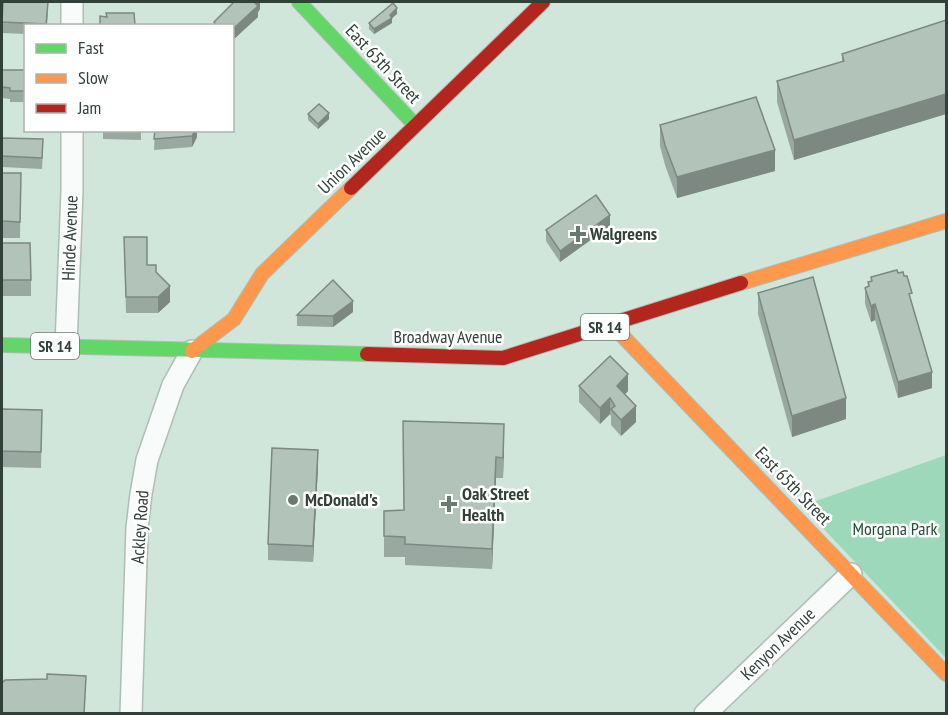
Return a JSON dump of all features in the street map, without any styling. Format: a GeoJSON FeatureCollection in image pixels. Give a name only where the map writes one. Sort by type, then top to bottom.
{"type":"FeatureCollection","features":[{"type":"Feature","properties":{"kind":"main road","name":"East 65th Street"},"geometry":{"type":"LineString","coordinates":[[299,2],[415,125]]}},
{"type":"Feature","properties":{"kind":"main road","name":"Union Avenue"},"geometry":{"type":"LineString","coordinates":[[192,351],[234,319],[262,274],[543,2]]}},
{"type":"Feature","properties":{"kind":"main road","name":"Broadway Avenue"},"geometry":{"type":"LineString","coordinates":[[2,345],[503,358],[946,221]]}},
{"type":"Feature","properties":{"kind":"main road","name":"East 65th Street"},"geometry":{"type":"LineString","coordinates":[[612,325],[946,674]]}},
{"type":"Feature","properties":{"kind":"street"},"geometry":{"type":"LineString","coordinates":[[72,2],[72,24]]}},
{"type":"Feature","properties":{"kind":"street","name":"Hinde Avenue"},"geometry":{"type":"LineString","coordinates":[[66,346],[72,132]]}},
{"type":"Feature","properties":{"kind":"street","name":"Ackley Road"},"geometry":{"type":"LineString","coordinates":[[131,714],[137,528],[141,495],[147,460],[172,386],[192,351]]}},
{"type":"Feature","properties":{"kind":"street","name":"Kenyon Avenue"},"geometry":{"type":"LineString","coordinates":[[705,714],[851,574]]}},
{"type":"Feature","properties":{"kind":"green space","name":"Morgana Park"},"geometry":{"type":"Polygon","coordinates":[[[946,455],[946,658],[802,506],[946,455]]]}},
{"type":"Feature","properties":{"kind":"building"},"geometry":{"type":"Polygon","coordinates":[[[3,2],[48,2],[46,24],[2,22],[3,2]]]}},
{"type":"Feature","properties":{"kind":"building"},"geometry":{"type":"Polygon","coordinates":[[[234,2],[257,2],[255,3],[258,6],[234,28],[234,24],[216,24],[214,22],[234,2]]]}},
{"type":"Feature","properties":{"kind":"building"},"geometry":{"type":"Polygon","coordinates":[[[393,3],[397,8],[390,15],[392,18],[374,29],[369,23],[393,3]]]}},
{"type":"Feature","properties":{"kind":"building"},"geometry":{"type":"Polygon","coordinates":[[[106,13],[134,13],[135,24],[100,24],[100,16],[107,17],[106,13]]]}},
{"type":"Feature","properties":{"kind":"building"},"geometry":{"type":"Polygon","coordinates":[[[946,20],[946,94],[794,140],[777,81],[844,61],[842,54],[946,20]]]}},
{"type":"Feature","properties":{"kind":"building"},"geometry":{"type":"Polygon","coordinates":[[[2,70],[24,70],[24,91],[10,91],[10,88],[2,87],[2,70]]]}},
{"type":"Feature","properties":{"kind":"building"},"geometry":{"type":"Polygon","coordinates":[[[756,97],[775,150],[677,177],[660,125],[756,97]]]}},
{"type":"Feature","properties":{"kind":"building"},"geometry":{"type":"Polygon","coordinates":[[[319,104],[329,113],[318,124],[308,114],[319,104]]]}},
{"type":"Feature","properties":{"kind":"building"},"geometry":{"type":"Polygon","coordinates":[[[155,132],[194,132],[192,136],[154,139],[155,132]]]}},
{"type":"Feature","properties":{"kind":"building"},"geometry":{"type":"Polygon","coordinates":[[[2,138],[43,139],[42,158],[2,156],[2,138]]]}},
{"type":"Feature","properties":{"kind":"building"},"geometry":{"type":"Polygon","coordinates":[[[2,173],[21,173],[20,222],[2,221],[2,173]]]}},
{"type":"Feature","properties":{"kind":"building"},"geometry":{"type":"Polygon","coordinates":[[[596,195],[610,215],[560,251],[546,230],[596,195]]]}},
{"type":"Feature","properties":{"kind":"building"},"geometry":{"type":"Polygon","coordinates":[[[124,237],[147,237],[147,265],[156,265],[156,272],[170,286],[158,297],[126,297],[124,237]]]}},
{"type":"Feature","properties":{"kind":"building"},"geometry":{"type":"Polygon","coordinates":[[[2,243],[30,243],[31,280],[2,280],[2,243]]]}},
{"type":"Feature","properties":{"kind":"building"},"geometry":{"type":"Polygon","coordinates":[[[897,270],[898,273],[903,272],[904,276],[907,276],[912,293],[909,294],[932,372],[898,382],[875,304],[871,306],[865,288],[869,286],[868,282],[872,281],[871,277],[897,270]]]}},
{"type":"Feature","properties":{"kind":"building"},"geometry":{"type":"Polygon","coordinates":[[[813,277],[846,398],[792,416],[758,293],[813,277]]]}},
{"type":"Feature","properties":{"kind":"building"},"geometry":{"type":"Polygon","coordinates":[[[333,280],[353,301],[333,316],[297,315],[333,280]]]}},
{"type":"Feature","properties":{"kind":"building"},"geometry":{"type":"Polygon","coordinates":[[[610,356],[628,374],[617,386],[636,406],[621,420],[611,409],[615,406],[610,398],[600,408],[579,386],[610,356]]]}},
{"type":"Feature","properties":{"kind":"building"},"geometry":{"type":"Polygon","coordinates":[[[2,409],[42,410],[41,452],[2,451],[2,409]]]}},
{"type":"Feature","properties":{"kind":"building","name":"Oak Street Health"},"geometry":{"type":"Polygon","coordinates":[[[403,421],[504,424],[503,458],[496,457],[492,549],[405,544],[405,537],[384,536],[384,511],[404,510],[403,421]]]}},
{"type":"Feature","properties":{"kind":"building","name":"McDonald's"},"geometry":{"type":"Polygon","coordinates":[[[272,448],[318,450],[313,546],[268,544],[272,448]]]}},
{"type":"Feature","properties":{"kind":"building"},"geometry":{"type":"Polygon","coordinates":[[[47,674],[86,676],[84,714],[2,714],[2,683],[5,680],[47,679],[47,674]]]}},
{"type":"Feature","properties":{"kind":"traffic: fast"},"geometry":{"type":"LineString","coordinates":[[299,2],[415,125]]}},
{"type":"Feature","properties":{"kind":"traffic: fast"},"geometry":{"type":"LineString","coordinates":[[2,345],[367,354]]}},
{"type":"Feature","properties":{"kind":"traffic: slow"},"geometry":{"type":"LineString","coordinates":[[192,351],[234,319],[262,274],[351,188]]}},
{"type":"Feature","properties":{"kind":"traffic: slow"},"geometry":{"type":"LineString","coordinates":[[741,283],[946,221]]}},
{"type":"Feature","properties":{"kind":"traffic: slow"},"geometry":{"type":"LineString","coordinates":[[612,325],[946,674]]}},
{"type":"Feature","properties":{"kind":"traffic: jam"},"geometry":{"type":"LineString","coordinates":[[351,188],[543,2]]}},
{"type":"Feature","properties":{"kind":"traffic: jam"},"geometry":{"type":"LineString","coordinates":[[367,354],[503,358],[741,283]]}},
{"type":"Feature","properties":{"kind":"place","name":"Walgreens"},"geometry":{"type":"Point","coordinates":[578,234]}},
{"type":"Feature","properties":{"kind":"place","name":"McDonald's"},"geometry":{"type":"Point","coordinates":[293,500]}},
{"type":"Feature","properties":{"kind":"place","name":"Oak Street Health"},"geometry":{"type":"Point","coordinates":[449,504]}}]}
